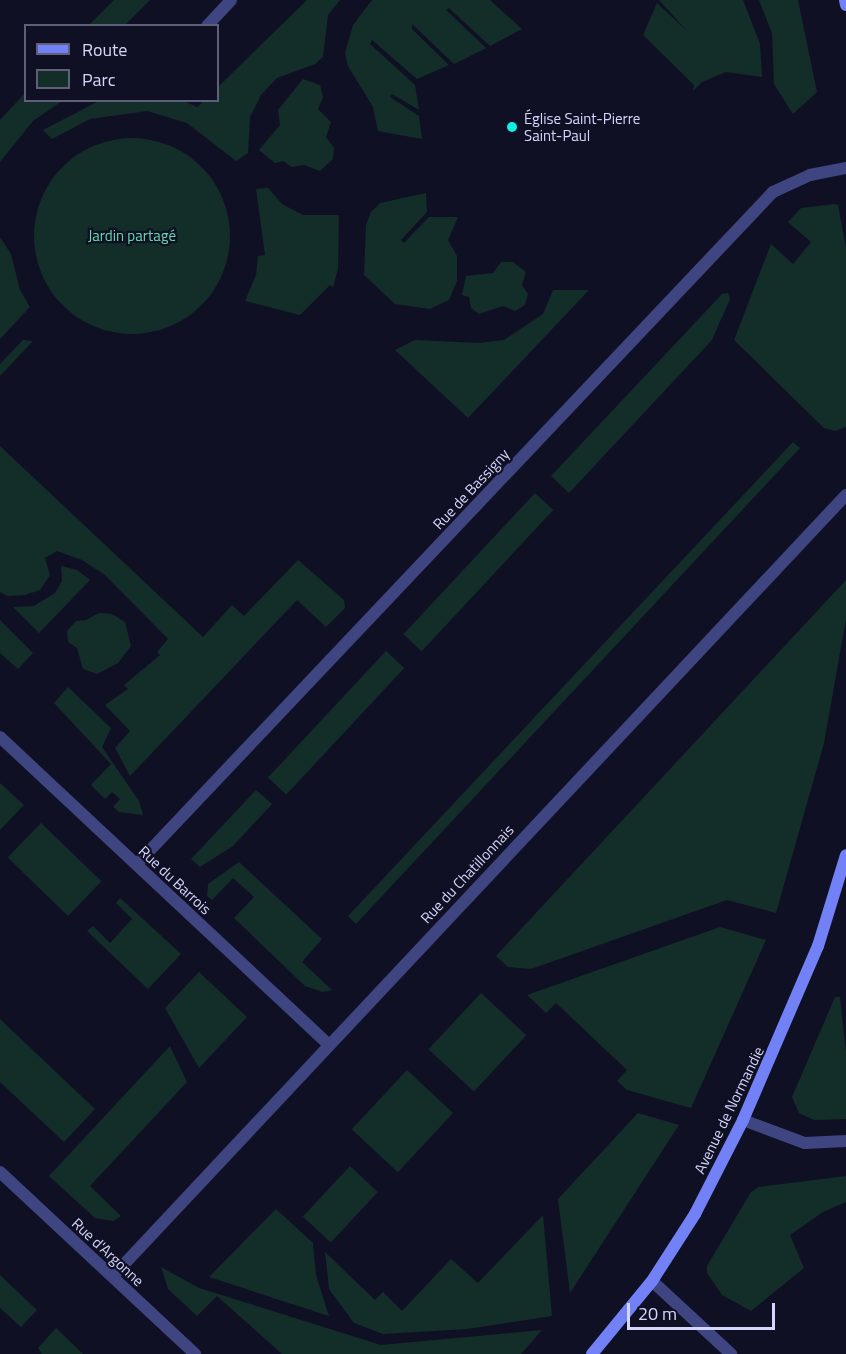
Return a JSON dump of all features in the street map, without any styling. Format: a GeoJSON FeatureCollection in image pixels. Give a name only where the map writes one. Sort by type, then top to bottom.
{"type":"FeatureCollection","features":[{"type":"Feature","properties":{"kind":"main road"},"geometry":{"type":"LineString","coordinates":[[845,0],[846,5]]}},
{"type":"Feature","properties":{"kind":"main road","name":"Avenue de Normandie"},"geometry":{"type":"LineString","coordinates":[[592,1354],[652,1281],[695,1214],[743,1120],[818,946],[846,855]]}},
{"type":"Feature","properties":{"kind":"street"},"geometry":{"type":"LineString","coordinates":[[209,24],[231,0]]}},
{"type":"Feature","properties":{"kind":"street","name":"Rue de Bassigny"},"geometry":{"type":"LineString","coordinates":[[137,864],[773,192],[810,175],[846,168]]}},
{"type":"Feature","properties":{"kind":"street","name":"Rue du Chatillonnais"},"geometry":{"type":"LineString","coordinates":[[113,1276],[328,1044],[846,495]]}},
{"type":"Feature","properties":{"kind":"street","name":"Rue du Barrois"},"geometry":{"type":"LineString","coordinates":[[0,737],[328,1044]]}},
{"type":"Feature","properties":{"kind":"street"},"geometry":{"type":"LineString","coordinates":[[743,1120],[805,1143],[846,1141]]}},
{"type":"Feature","properties":{"kind":"street","name":"Rue d'Argonne"},"geometry":{"type":"LineString","coordinates":[[0,1172],[195,1354]]}},
{"type":"Feature","properties":{"kind":"street"},"geometry":{"type":"LineString","coordinates":[[652,1281],[731,1354]]}},
{"type":"Feature","properties":{"kind":"green space"},"geometry":{"type":"Polygon","coordinates":[[[114,0],[150,0],[126,24],[90,24],[114,0]]]}},
{"type":"Feature","properties":{"kind":"green space"},"geometry":{"type":"Polygon","coordinates":[[[307,0],[340,0],[328,15],[323,57],[315,64],[277,78],[261,95],[250,117],[248,153],[236,161],[187,123],[147,111],[90,119],[52,139],[43,130],[97,102],[186,102],[197,107],[203,102],[219,102],[219,86],[307,0]]]}},
{"type":"Feature","properties":{"kind":"green space"},"geometry":{"type":"Polygon","coordinates":[[[372,0],[490,0],[522,29],[490,46],[449,8],[446,10],[486,48],[454,64],[412,24],[412,29],[449,65],[417,79],[372,40],[370,44],[415,85],[419,110],[392,94],[390,97],[419,116],[422,139],[378,131],[373,107],[348,66],[345,53],[353,25],[372,0]]]}},
{"type":"Feature","properties":{"kind":"green space"},"geometry":{"type":"Polygon","coordinates":[[[659,0],[743,0],[760,44],[762,77],[726,72],[702,82],[693,91],[694,85],[643,35],[657,3],[687,31],[659,0]]]}},
{"type":"Feature","properties":{"kind":"green space"},"geometry":{"type":"Polygon","coordinates":[[[759,0],[798,0],[817,92],[793,114],[774,84],[772,33],[759,0]]]}},
{"type":"Feature","properties":{"kind":"green space"},"geometry":{"type":"Polygon","coordinates":[[[303,79],[320,85],[323,97],[318,109],[331,122],[326,137],[334,148],[333,159],[320,171],[304,165],[292,167],[283,161],[275,163],[259,150],[280,125],[278,110],[303,79]]]}},
{"type":"Feature","properties":{"kind":"green space"},"geometry":{"type":"Polygon","coordinates":[[[24,94],[24,102],[61,102],[33,121],[0,162],[0,120],[24,94]]]}},
{"type":"Feature","properties":{"kind":"green space","name":"Jardin partagé"},"geometry":{"type":"Polygon","coordinates":[[[132,138],[151,140],[169,146],[186,155],[201,167],[213,182],[222,199],[228,217],[230,236],[228,255],[222,273],[213,290],[201,305],[186,317],[169,326],[151,332],[132,334],[113,332],[95,326],[78,317],[63,305],[51,290],[42,273],[36,255],[34,236],[36,217],[42,199],[51,182],[63,167],[78,155],[95,146],[113,140],[132,138]]]}},
{"type":"Feature","properties":{"kind":"green space"},"geometry":{"type":"Polygon","coordinates":[[[268,188],[282,204],[303,215],[339,215],[338,269],[333,287],[330,285],[300,315],[245,301],[256,275],[258,256],[265,255],[256,189],[268,188]]]}},
{"type":"Feature","properties":{"kind":"green space"},"geometry":{"type":"Polygon","coordinates":[[[426,193],[427,212],[401,240],[404,243],[429,217],[458,217],[448,240],[457,256],[457,281],[449,300],[430,309],[395,304],[364,275],[366,225],[371,212],[380,203],[426,193]]]}},
{"type":"Feature","properties":{"kind":"green space"},"geometry":{"type":"Polygon","coordinates":[[[838,205],[846,248],[846,427],[835,431],[824,428],[734,340],[771,244],[793,264],[811,242],[788,222],[801,208],[838,205]]]}},
{"type":"Feature","properties":{"kind":"green space"},"geometry":{"type":"Polygon","coordinates":[[[0,237],[11,254],[20,290],[30,307],[0,339],[0,237]]]}},
{"type":"Feature","properties":{"kind":"green space"},"geometry":{"type":"Polygon","coordinates":[[[501,262],[513,262],[526,272],[522,285],[528,294],[525,305],[515,311],[503,306],[479,314],[471,308],[469,297],[462,295],[466,276],[493,273],[501,262]]]}},
{"type":"Feature","properties":{"kind":"green space"},"geometry":{"type":"Polygon","coordinates":[[[553,290],[589,290],[468,418],[395,350],[415,340],[478,343],[504,340],[543,314],[553,290]]]}},
{"type":"Feature","properties":{"kind":"green space"},"geometry":{"type":"Polygon","coordinates":[[[728,293],[730,299],[712,340],[569,493],[551,476],[722,294],[728,293]]]}},
{"type":"Feature","properties":{"kind":"green space"},"geometry":{"type":"Polygon","coordinates":[[[23,340],[33,341],[0,376],[0,364],[23,340]]]}},
{"type":"Feature","properties":{"kind":"green space"},"geometry":{"type":"Polygon","coordinates":[[[793,442],[800,448],[356,924],[348,916],[793,442]]]}},
{"type":"Feature","properties":{"kind":"green space"},"geometry":{"type":"Polygon","coordinates":[[[0,446],[203,637],[232,605],[244,616],[298,560],[344,600],[345,608],[326,627],[297,600],[130,776],[115,748],[130,731],[105,705],[128,689],[124,685],[160,655],[157,652],[168,639],[105,575],[82,560],[57,551],[45,558],[50,575],[40,590],[25,595],[7,596],[0,592],[0,446]]]}},
{"type":"Feature","properties":{"kind":"green space"},"geometry":{"type":"Polygon","coordinates":[[[535,493],[553,510],[422,651],[403,634],[535,493]]]}},
{"type":"Feature","properties":{"kind":"green space"},"geometry":{"type":"Polygon","coordinates":[[[61,566],[77,570],[90,580],[39,633],[13,607],[34,606],[55,593],[62,581],[61,566]]]}},
{"type":"Feature","properties":{"kind":"green space"},"geometry":{"type":"Polygon","coordinates":[[[846,580],[846,619],[824,743],[776,913],[727,900],[531,969],[508,967],[496,956],[846,580]]]}},
{"type":"Feature","properties":{"kind":"green space"},"geometry":{"type":"Polygon","coordinates":[[[99,613],[112,614],[125,622],[131,646],[118,663],[97,674],[83,669],[77,648],[68,642],[67,631],[76,621],[86,620],[99,613]]]}},
{"type":"Feature","properties":{"kind":"green space"},"geometry":{"type":"Polygon","coordinates":[[[0,620],[33,653],[18,669],[0,653],[0,620]]]}},
{"type":"Feature","properties":{"kind":"green space"},"geometry":{"type":"Polygon","coordinates":[[[386,651],[404,668],[286,795],[268,778],[386,651]]]}},
{"type":"Feature","properties":{"kind":"green space"},"geometry":{"type":"Polygon","coordinates":[[[68,687],[111,728],[102,747],[139,801],[143,815],[119,812],[113,807],[120,799],[112,792],[105,799],[91,785],[111,764],[54,703],[68,687]]]}},
{"type":"Feature","properties":{"kind":"green space"},"geometry":{"type":"Polygon","coordinates":[[[0,783],[24,805],[0,830],[0,783]]]}},
{"type":"Feature","properties":{"kind":"green space"},"geometry":{"type":"Polygon","coordinates":[[[256,790],[272,804],[233,846],[200,867],[191,859],[256,790]]]}},
{"type":"Feature","properties":{"kind":"green space"},"geometry":{"type":"Polygon","coordinates":[[[41,823],[101,881],[68,916],[8,858],[41,823]]]}},
{"type":"Feature","properties":{"kind":"green space"},"geometry":{"type":"Polygon","coordinates":[[[239,862],[322,939],[302,962],[332,990],[323,992],[305,986],[234,918],[254,897],[233,878],[212,900],[207,896],[208,884],[239,862]]]}},
{"type":"Feature","properties":{"kind":"green space"},"geometry":{"type":"Polygon","coordinates":[[[120,898],[181,954],[148,989],[87,931],[93,926],[110,943],[132,919],[116,903],[120,898]]]}},
{"type":"Feature","properties":{"kind":"green space"},"geometry":{"type":"Polygon","coordinates":[[[720,927],[766,940],[691,1108],[627,1090],[617,1081],[627,1070],[556,1003],[546,1013],[527,995],[720,927]]]}},
{"type":"Feature","properties":{"kind":"green space"},"geometry":{"type":"Polygon","coordinates":[[[199,972],[247,1017],[199,1068],[165,1008],[199,972]]]}},
{"type":"Feature","properties":{"kind":"green space"},"geometry":{"type":"Polygon","coordinates":[[[481,993],[526,1035],[474,1092],[428,1049],[481,993]]]}},
{"type":"Feature","properties":{"kind":"green space"},"geometry":{"type":"Polygon","coordinates":[[[835,997],[840,997],[846,1052],[846,1119],[814,1120],[799,1113],[792,1097],[835,997]]]}},
{"type":"Feature","properties":{"kind":"green space"},"geometry":{"type":"Polygon","coordinates":[[[0,1019],[95,1109],[64,1142],[0,1082],[0,1019]]]}},
{"type":"Feature","properties":{"kind":"green space"},"geometry":{"type":"Polygon","coordinates":[[[170,1046],[187,1082],[90,1186],[121,1216],[113,1221],[95,1218],[49,1176],[170,1046]]]}},
{"type":"Feature","properties":{"kind":"green space"},"geometry":{"type":"Polygon","coordinates":[[[407,1070],[453,1113],[398,1172],[352,1129],[407,1070]]]}},
{"type":"Feature","properties":{"kind":"green space"},"geometry":{"type":"Polygon","coordinates":[[[638,1113],[679,1125],[570,1293],[558,1199],[638,1113]]]}},
{"type":"Feature","properties":{"kind":"green space"},"geometry":{"type":"Polygon","coordinates":[[[350,1166],[378,1192],[331,1242],[303,1216],[350,1166]]]}},
{"type":"Feature","properties":{"kind":"green space"},"geometry":{"type":"Polygon","coordinates":[[[846,1176],[846,1202],[823,1212],[790,1235],[804,1268],[751,1311],[722,1295],[707,1273],[707,1266],[751,1192],[759,1187],[846,1176]]]}},
{"type":"Feature","properties":{"kind":"green space"},"geometry":{"type":"Polygon","coordinates":[[[276,1209],[313,1243],[316,1275],[329,1316],[209,1277],[276,1209]]]}},
{"type":"Feature","properties":{"kind":"green space"},"geometry":{"type":"Polygon","coordinates":[[[543,1215],[552,1316],[467,1329],[383,1334],[354,1323],[329,1289],[325,1252],[375,1300],[383,1292],[402,1311],[451,1259],[478,1283],[543,1215]]]}},
{"type":"Feature","properties":{"kind":"green space"},"geometry":{"type":"Polygon","coordinates":[[[161,1267],[199,1288],[381,1345],[542,1330],[521,1354],[282,1354],[217,1296],[197,1316],[168,1289],[161,1267]]]}},
{"type":"Feature","properties":{"kind":"green space"},"geometry":{"type":"Polygon","coordinates":[[[0,1275],[37,1310],[21,1327],[0,1308],[0,1275]]]}},
{"type":"Feature","properties":{"kind":"green space"},"geometry":{"type":"Polygon","coordinates":[[[56,1328],[83,1354],[42,1354],[38,1348],[56,1328]]]}},
{"type":"Feature","properties":{"kind":"place","name":"Église Saint-Pierre Saint-Paul"},"geometry":{"type":"Point","coordinates":[512,127]}}]}
